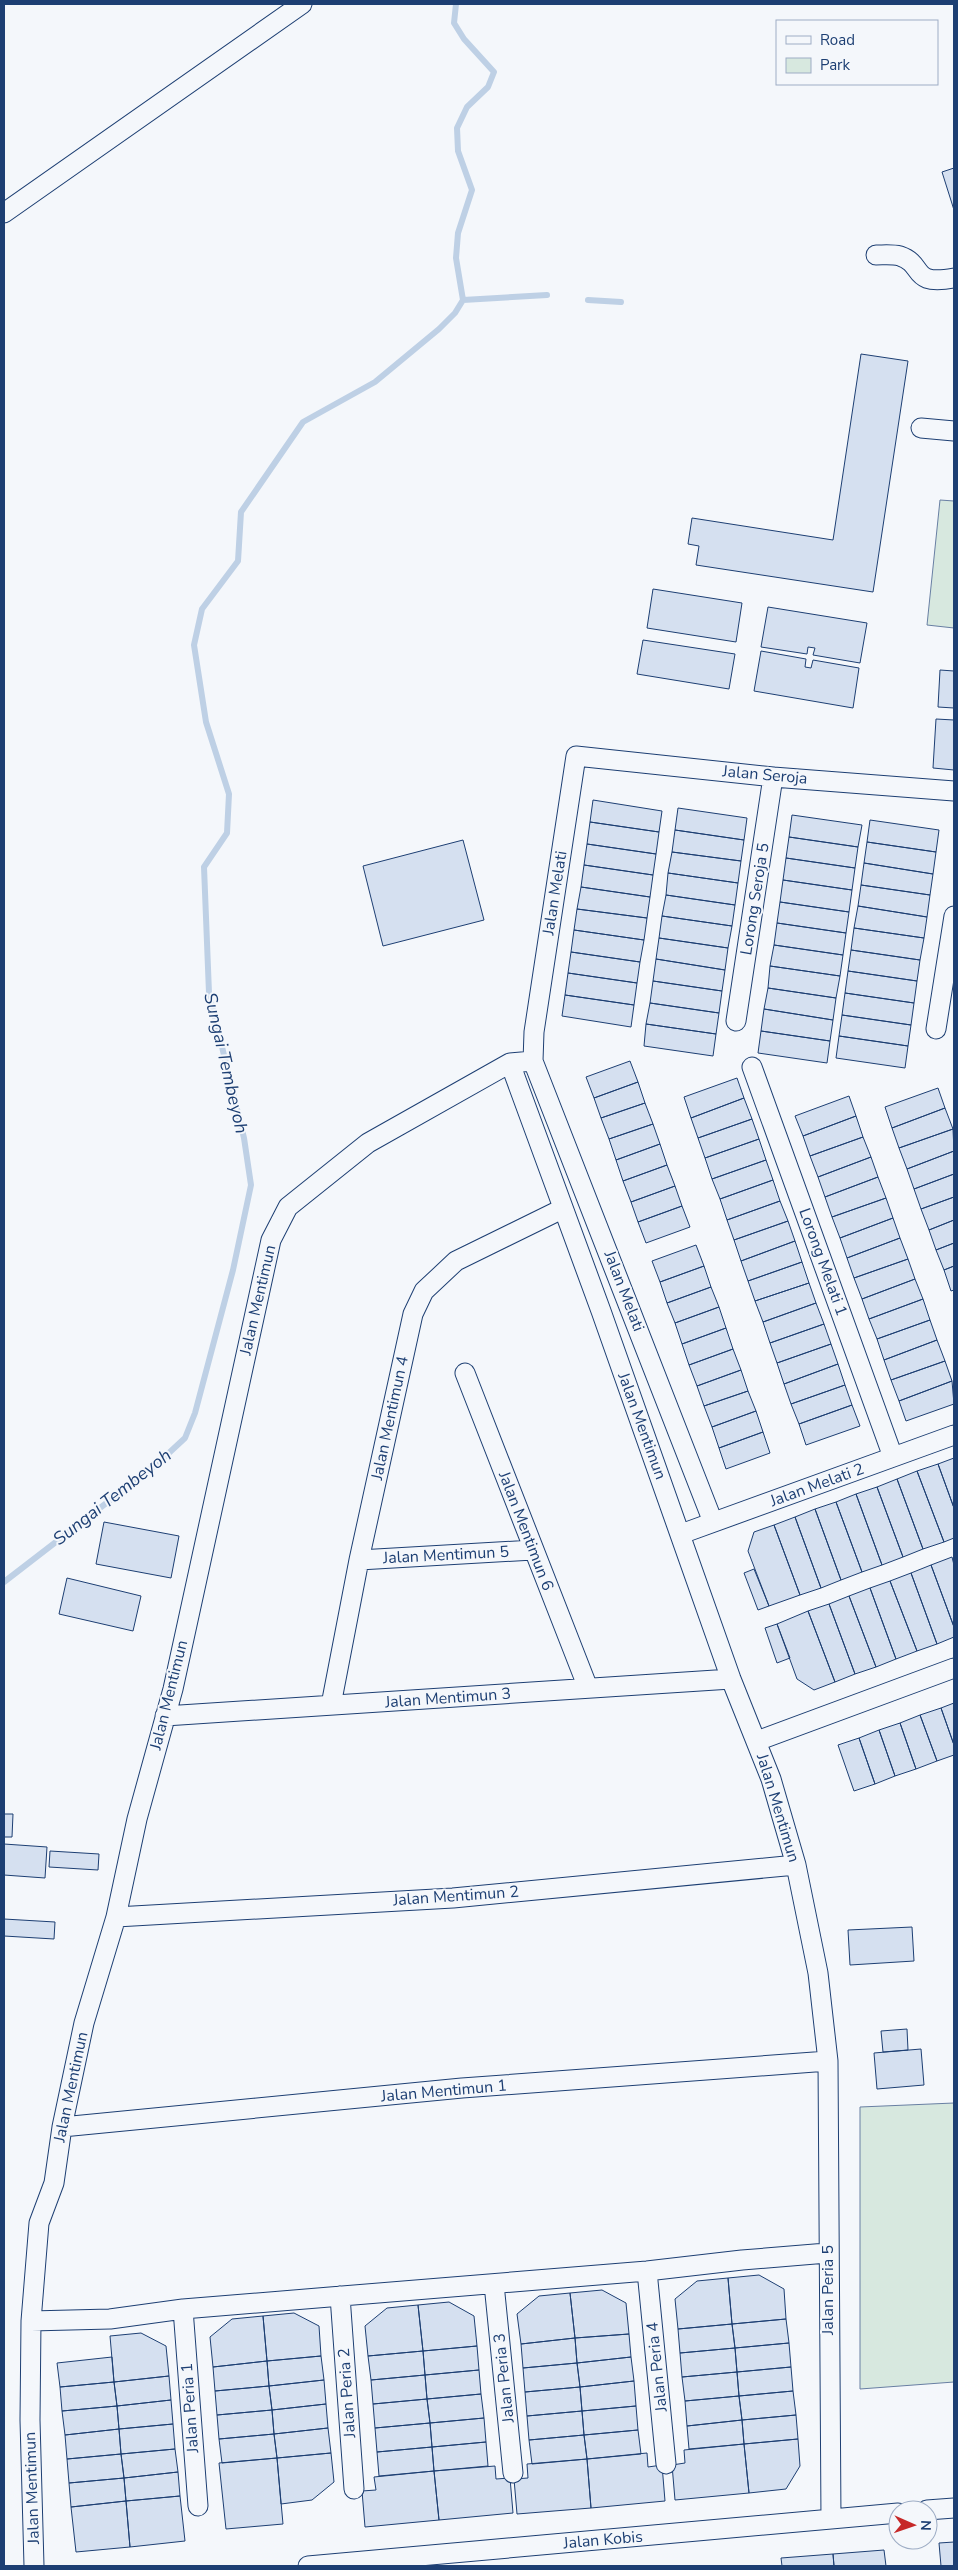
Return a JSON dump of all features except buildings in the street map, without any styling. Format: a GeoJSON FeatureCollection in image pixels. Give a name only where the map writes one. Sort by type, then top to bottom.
{"type":"FeatureCollection","features":[{"type":"Feature","properties":{"kind":"street"},"geometry":{"type":"LineString","coordinates":[[4,213],[302,4]]}},
{"type":"Feature","properties":{"kind":"street"},"geometry":{"type":"LineString","coordinates":[[876,255],[899,256],[910,263],[918,274],[932,280],[954,278]]}},
{"type":"Feature","properties":{"kind":"street"},"geometry":{"type":"LineString","coordinates":[[921,428],[954,431]]}},
{"type":"Feature","properties":{"kind":"street","name":"Jalan Seroja"},"geometry":{"type":"LineString","coordinates":[[576,756],[773,777],[954,791]]}},
{"type":"Feature","properties":{"kind":"street","name":"Jalan Melati"},"geometry":{"type":"LineString","coordinates":[[576,756],[534,1032],[533,1060],[713,1522]]}},
{"type":"Feature","properties":{"kind":"street","name":"Lorong Seroja 5"},"geometry":{"type":"LineString","coordinates":[[736,1021],[773,777]]}},
{"type":"Feature","properties":{"kind":"street"},"geometry":{"type":"LineString","coordinates":[[936,1029],[954,916]]}},
{"type":"Feature","properties":{"kind":"street"},"geometry":{"type":"LineString","coordinates":[[510,1063],[533,1060]]}},
{"type":"Feature","properties":{"kind":"street","name":"Jalan Mentimun"},"geometry":{"type":"LineString","coordinates":[[34,2566],[30,2420],[32,2320],[39,2223],[54,2183],[62,2127],[84,2023],[116,1917],[137,1819],[173,1689],[271,1240],[288,1207],[368,1143],[510,1063],[681,1534],[730,1679],[757,1741],[796,1865],[818,1973],[828,2061]]}},
{"type":"Feature","properties":{"kind":"street","name":"Lorong Melati 1"},"geometry":{"type":"LineString","coordinates":[[752,1067],[893,1457]]}},
{"type":"Feature","properties":{"kind":"street","name":"Jalan Mentimun 4"},"geometry":{"type":"LineString","coordinates":[[331,1705],[359,1560],[413,1314],[424,1291],[456,1261],[562,1209]]}},
{"type":"Feature","properties":{"kind":"street","name":"Jalan Mentimun 6"},"geometry":{"type":"LineString","coordinates":[[465,1373],[588,1688]]}},
{"type":"Feature","properties":{"kind":"street","name":"Jalan Melati 2"},"geometry":{"type":"LineString","coordinates":[[681,1534],[954,1435]]}},
{"type":"Feature","properties":{"kind":"street","name":"Jalan Mentimun 5"},"geometry":{"type":"LineString","coordinates":[[359,1560],[533,1550]]}},
{"type":"Feature","properties":{"kind":"street"},"geometry":{"type":"LineString","coordinates":[[757,1741],[954,1668]]}},
{"type":"Feature","properties":{"kind":"street","name":"Jalan Mentimun 3"},"geometry":{"type":"LineString","coordinates":[[164,1716],[730,1679]]}},
{"type":"Feature","properties":{"kind":"street","name":"Jalan Mentimun 2"},"geometry":{"type":"LineString","coordinates":[[116,1917],[453,1898],[796,1865]]}},
{"type":"Feature","properties":{"kind":"street","name":"Jalan Mentimun 1"},"geometry":{"type":"LineString","coordinates":[[62,2127],[462,2088],[828,2061]]}},
{"type":"Feature","properties":{"kind":"street","name":"Jalan Peria 5"},"geometry":{"type":"LineString","coordinates":[[828,2061],[830,2182],[827,2253],[831,2519]]}},
{"type":"Feature","properties":{"kind":"street"},"geometry":{"type":"LineString","coordinates":[[32,2320],[110,2319],[183,2309],[647,2271],[827,2253]]}},
{"type":"Feature","properties":{"kind":"street","name":"Jalan Peria 4"},"geometry":{"type":"LineString","coordinates":[[647,2271],[666,2464]]}},
{"type":"Feature","properties":{"kind":"street","name":"Jalan Peria 3"},"geometry":{"type":"LineString","coordinates":[[494,2284],[513,2473]]}},
{"type":"Feature","properties":{"kind":"street","name":"Jalan Peria 2"},"geometry":{"type":"LineString","coordinates":[[340,2296],[354,2489]]}},
{"type":"Feature","properties":{"kind":"street","name":"Jalan Peria 1"},"geometry":{"type":"LineString","coordinates":[[183,2309],[198,2506]]}},
{"type":"Feature","properties":{"kind":"street"},"geometry":{"type":"LineString","coordinates":[[938,2509],[954,2508]]}},
{"type":"Feature","properties":{"kind":"street","name":"Jalan Kobis"},"geometry":{"type":"LineString","coordinates":[[308,2566],[471,2559],[888,2514]]}},
{"type":"Feature","properties":{"kind":"green space"},"geometry":{"type":"Polygon","coordinates":[[[940,500],[954,501],[954,628],[927,625],[940,500]]]}},
{"type":"Feature","properties":{"kind":"green space"},"geometry":{"type":"Polygon","coordinates":[[[954,2103],[954,2382],[860,2389],[860,2107],[954,2103]]]}},
{"type":"Feature","properties":{"kind":"waterway","name":"Sungai Tembeyoh"},"geometry":{"type":"LineString","coordinates":[[4,1582],[157,1464],[185,1438],[195,1413],[233,1270],[251,1185],[244,1138],[209,993],[204,867],[227,833],[229,794],[206,722],[194,645],[202,609],[238,561],[241,512],[303,422],[375,382],[439,329],[455,313],[463,300],[456,258],[458,233],[472,190],[458,151],[457,128],[467,107],[488,87],[494,72],[464,39],[454,23],[456,4]]}},
{"type":"Feature","properties":{"kind":"waterway"},"geometry":{"type":"LineString","coordinates":[[463,300],[547,295]]}},
{"type":"Feature","properties":{"kind":"waterway"},"geometry":{"type":"LineString","coordinates":[[588,300],[621,302]]}}]}
